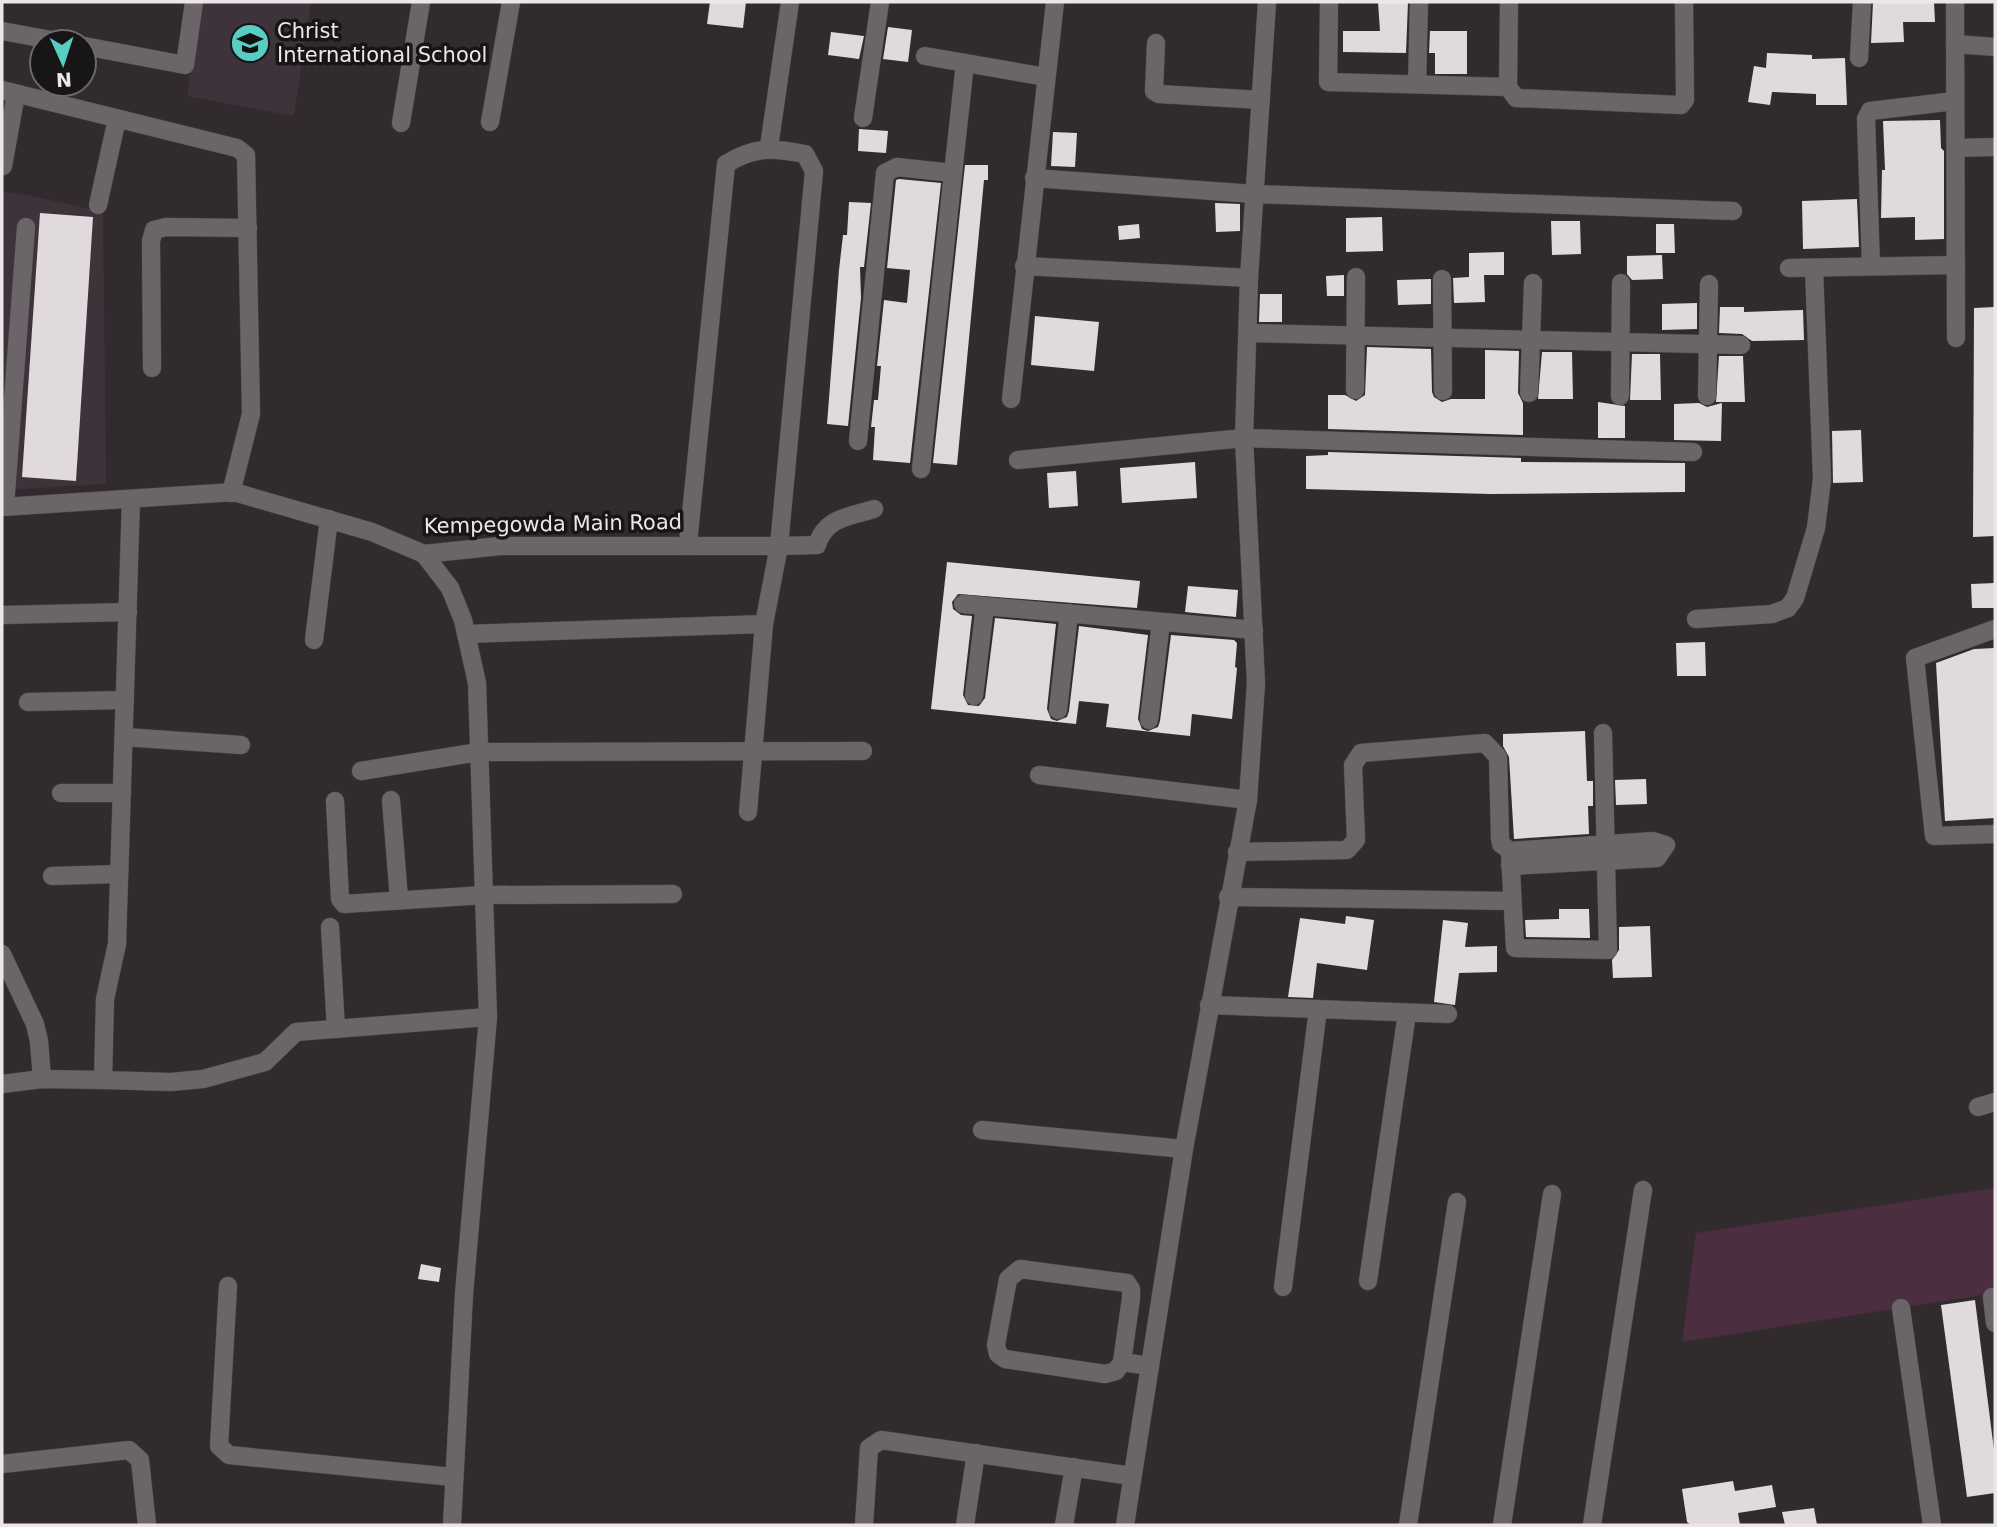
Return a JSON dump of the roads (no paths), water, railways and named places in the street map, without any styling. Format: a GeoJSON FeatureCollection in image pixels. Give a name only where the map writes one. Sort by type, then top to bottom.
{"type":"FeatureCollection","features":[{"type":"Feature","properties":{"kind":"street"},"geometry":{"type":"LineString","coordinates":[[98,49],[186,65],[194,2]]}},
{"type":"Feature","properties":{"kind":"street"},"geometry":{"type":"LineString","coordinates":[[401,123],[421,2]]}},
{"type":"Feature","properties":{"kind":"street"},"geometry":{"type":"LineString","coordinates":[[490,122],[511,2]]}},
{"type":"Feature","properties":{"kind":"street"},"geometry":{"type":"LineString","coordinates":[[769,147],[790,2]]}},
{"type":"Feature","properties":{"kind":"street"},"geometry":{"type":"LineString","coordinates":[[863,118],[880,2]]}},
{"type":"Feature","properties":{"kind":"street"},"geometry":{"type":"LineString","coordinates":[[1011,399],[1055,2]]}},
{"type":"Feature","properties":{"kind":"street"},"geometry":{"type":"LineString","coordinates":[[1125,1525],[1184,1149],[1228,897],[1248,800],[1256,683],[1244,438],[1249,278],[1267,2]]}},
{"type":"Feature","properties":{"kind":"street"},"geometry":{"type":"LineString","coordinates":[[1329,2],[1328,82],[1508,87]]}},
{"type":"Feature","properties":{"kind":"street"},"geometry":{"type":"LineString","coordinates":[[1417,85],[1419,2]]}},
{"type":"Feature","properties":{"kind":"street"},"geometry":{"type":"LineString","coordinates":[[1509,2],[1508,87],[1516,98],[1681,106],[1685,100],[1684,2]]}},
{"type":"Feature","properties":{"kind":"street"},"geometry":{"type":"LineString","coordinates":[[1859,58],[1862,2]]}},
{"type":"Feature","properties":{"kind":"street"},"geometry":{"type":"LineString","coordinates":[[1955,2],[1956,338]]}},
{"type":"Feature","properties":{"kind":"street"},"geometry":{"type":"LineString","coordinates":[[2,31],[28,36]]}},
{"type":"Feature","properties":{"kind":"street"},"geometry":{"type":"LineString","coordinates":[[1156,43],[1152,83],[1154,91],[1159,94],[1261,100]]}},
{"type":"Feature","properties":{"kind":"street"},"geometry":{"type":"LineString","coordinates":[[1955,44],[1995,47]]}},
{"type":"Feature","properties":{"kind":"street"},"geometry":{"type":"LineString","coordinates":[[925,56],[1046,77]]}},
{"type":"Feature","properties":{"kind":"street"},"geometry":{"type":"LineString","coordinates":[[921,468],[965,63]]}},
{"type":"Feature","properties":{"kind":"street"},"geometry":{"type":"LineString","coordinates":[[3,166],[9,92],[242,151],[249,161],[251,414],[231,493]]}},
{"type":"Feature","properties":{"kind":"street"},"geometry":{"type":"LineString","coordinates":[[1871,267],[1867,118],[1870,111],[1955,101]]}},
{"type":"Feature","properties":{"kind":"street"},"geometry":{"type":"LineString","coordinates":[[99,205],[117,119]]}},
{"type":"Feature","properties":{"kind":"street"},"geometry":{"type":"LineString","coordinates":[[688,544],[726,164],[769,147],[805,154],[814,171],[779,546],[764,624],[748,812]]}},
{"type":"Feature","properties":{"kind":"street"},"geometry":{"type":"LineString","coordinates":[[1956,148],[1995,147]]}},
{"type":"Feature","properties":{"kind":"street"},"geometry":{"type":"LineString","coordinates":[[858,441],[885,173],[897,167],[953,173]]}},
{"type":"Feature","properties":{"kind":"street"},"geometry":{"type":"LineString","coordinates":[[1034,178],[1254,194],[1733,211]]}},
{"type":"Feature","properties":{"kind":"street"},"geometry":{"type":"LineString","coordinates":[[3,506],[26,227]]}},
{"type":"Feature","properties":{"kind":"street"},"geometry":{"type":"LineString","coordinates":[[152,368],[150,241],[154,230],[166,227],[248,228]]}},
{"type":"Feature","properties":{"kind":"street"},"geometry":{"type":"LineString","coordinates":[[1789,268],[1956,265]]}},
{"type":"Feature","properties":{"kind":"street"},"geometry":{"type":"LineString","coordinates":[[1024,266],[1249,278]]}},
{"type":"Feature","properties":{"kind":"street"},"geometry":{"type":"LineString","coordinates":[[1696,619],[1772,614],[1787,608],[1795,597],[1816,528],[1822,480],[1814,268]]}},
{"type":"Feature","properties":{"kind":"street"},"geometry":{"type":"LineString","coordinates":[[1354,390],[1356,277]]}},
{"type":"Feature","properties":{"kind":"street"},"geometry":{"type":"LineString","coordinates":[[1442,279],[1443,391]]}},
{"type":"Feature","properties":{"kind":"street"},"geometry":{"type":"LineString","coordinates":[[1529,393],[1533,283]]}},
{"type":"Feature","properties":{"kind":"street"},"geometry":{"type":"LineString","coordinates":[[1620,396],[1622,283]]}},
{"type":"Feature","properties":{"kind":"street"},"geometry":{"type":"LineString","coordinates":[[1707,396],[1709,284]]}},
{"type":"Feature","properties":{"kind":"street"},"geometry":{"type":"LineString","coordinates":[[1248,333],[1741,345]]}},
{"type":"Feature","properties":{"kind":"street"},"geometry":{"type":"LineString","coordinates":[[1018,460],[1244,438],[1693,452]]}},
{"type":"Feature","properties":{"kind":"street","name":"Kempegowda Main Road"},"geometry":{"type":"LineString","coordinates":[[3,506],[231,493],[372,531],[424,554],[500,546],[817,545],[821,531],[831,522],[874,509]]}},
{"type":"Feature","properties":{"kind":"street"},"geometry":{"type":"LineString","coordinates":[[103,1080],[105,999],[117,944],[131,499]]}},
{"type":"Feature","properties":{"kind":"street"},"geometry":{"type":"LineString","coordinates":[[314,640],[329,519]]}},
{"type":"Feature","properties":{"kind":"street"},"geometry":{"type":"LineString","coordinates":[[424,554],[450,588],[466,634],[477,683],[485,895],[488,1017],[464,1294],[452,1525]]}},
{"type":"Feature","properties":{"kind":"street"},"geometry":{"type":"LineString","coordinates":[[963,604],[1254,630]]}},
{"type":"Feature","properties":{"kind":"street"},"geometry":{"type":"LineString","coordinates":[[974,696],[985,606]]}},
{"type":"Feature","properties":{"kind":"street"},"geometry":{"type":"LineString","coordinates":[[2,615],[128,611]]}},
{"type":"Feature","properties":{"kind":"street"},"geometry":{"type":"LineString","coordinates":[[1058,709],[1069,613]]}},
{"type":"Feature","properties":{"kind":"street"},"geometry":{"type":"LineString","coordinates":[[1149,720],[1161,622]]}},
{"type":"Feature","properties":{"kind":"street"},"geometry":{"type":"LineString","coordinates":[[466,634],[764,624]]}},
{"type":"Feature","properties":{"kind":"street"},"geometry":{"type":"LineString","coordinates":[[1995,629],[1915,658],[1934,836],[1995,834]]}},
{"type":"Feature","properties":{"kind":"street"},"geometry":{"type":"LineString","coordinates":[[28,702],[125,700]]}},
{"type":"Feature","properties":{"kind":"street"},"geometry":{"type":"LineString","coordinates":[[1237,852],[1347,850],[1356,840],[1353,765],[1361,753],[1485,743],[1493,748],[1498,757],[1500,838],[1510,859],[1515,948],[1608,950],[1603,733]]}},
{"type":"Feature","properties":{"kind":"street"},"geometry":{"type":"LineString","coordinates":[[124,737],[241,745]]}},
{"type":"Feature","properties":{"kind":"street"},"geometry":{"type":"LineString","coordinates":[[361,772],[479,752],[863,751]]}},
{"type":"Feature","properties":{"kind":"street"},"geometry":{"type":"LineString","coordinates":[[1039,775],[1248,800]]}},
{"type":"Feature","properties":{"kind":"street"},"geometry":{"type":"LineString","coordinates":[[61,793],[122,793]]}},
{"type":"Feature","properties":{"kind":"street"},"geometry":{"type":"LineString","coordinates":[[391,800],[398,899]]}},
{"type":"Feature","properties":{"kind":"street"},"geometry":{"type":"LineString","coordinates":[[335,801],[340,899],[349,905],[398,899],[485,895],[673,894]]}},
{"type":"Feature","properties":{"kind":"street"},"geometry":{"type":"LineString","coordinates":[[1510,859],[1606,853]]}},
{"type":"Feature","properties":{"kind":"street"},"geometry":{"type":"LineString","coordinates":[[52,876],[120,874]]}},
{"type":"Feature","properties":{"kind":"street"},"geometry":{"type":"LineString","coordinates":[[1228,897],[1512,901]]}},
{"type":"Feature","properties":{"kind":"street"},"geometry":{"type":"LineString","coordinates":[[330,927],[336,1028]]}},
{"type":"Feature","properties":{"kind":"street"},"geometry":{"type":"LineString","coordinates":[[2,954],[34,1024],[39,1041],[42,1079]]}},
{"type":"Feature","properties":{"kind":"street"},"geometry":{"type":"LineString","coordinates":[[1209,1005],[1448,1014]]}},
{"type":"Feature","properties":{"kind":"street"},"geometry":{"type":"LineString","coordinates":[[1283,1287],[1318,1009]]}},
{"type":"Feature","properties":{"kind":"street"},"geometry":{"type":"LineString","coordinates":[[1368,1281],[1407,1013]]}},
{"type":"Feature","properties":{"kind":"street"},"geometry":{"type":"LineString","coordinates":[[2,1084],[42,1079],[171,1082],[203,1079],[265,1062],[296,1032],[488,1017]]}},
{"type":"Feature","properties":{"kind":"street"},"geometry":{"type":"LineString","coordinates":[[982,1130],[1184,1149]]}},
{"type":"Feature","properties":{"kind":"street"},"geometry":{"type":"LineString","coordinates":[[1592,1525],[1643,1190]]}},
{"type":"Feature","properties":{"kind":"street"},"geometry":{"type":"LineString","coordinates":[[1502,1525],[1552,1194]]}},
{"type":"Feature","properties":{"kind":"street"},"geometry":{"type":"LineString","coordinates":[[1408,1525],[1457,1202]]}},
{"type":"Feature","properties":{"kind":"street"},"geometry":{"type":"LineString","coordinates":[[1020,1269],[1127,1283],[1131,1298],[1122,1362],[1116,1371],[1105,1374],[1005,1359],[998,1354],[996,1345],[1008,1279],[1012,1273],[1020,1269]]}},
{"type":"Feature","properties":{"kind":"street"},"geometry":{"type":"LineString","coordinates":[[228,1286],[219,1446],[222,1451],[229,1455],[453,1477]]}},
{"type":"Feature","properties":{"kind":"street"},"geometry":{"type":"LineString","coordinates":[[1992,1297],[1995,1323]]}},
{"type":"Feature","properties":{"kind":"street"},"geometry":{"type":"LineString","coordinates":[[1901,1308],[1932,1525]]}},
{"type":"Feature","properties":{"kind":"street"},"geometry":{"type":"LineString","coordinates":[[1122,1362],[1150,1366]]}},
{"type":"Feature","properties":{"kind":"street"},"geometry":{"type":"LineString","coordinates":[[864,1525],[869,1448],[881,1440],[1132,1476]]}},
{"type":"Feature","properties":{"kind":"street"},"geometry":{"type":"LineString","coordinates":[[2,1464],[129,1450],[140,1460],[147,1525]]}},
{"type":"Feature","properties":{"kind":"street"},"geometry":{"type":"LineString","coordinates":[[965,1525],[976,1453]]}},
{"type":"Feature","properties":{"kind":"street"},"geometry":{"type":"LineString","coordinates":[[1064,1525],[1074,1467]]}},
{"type":"Feature","properties":{"kind":"place","name":"Christ International School"},"geometry":{"type":"Point","coordinates":[250,43]}}]}
